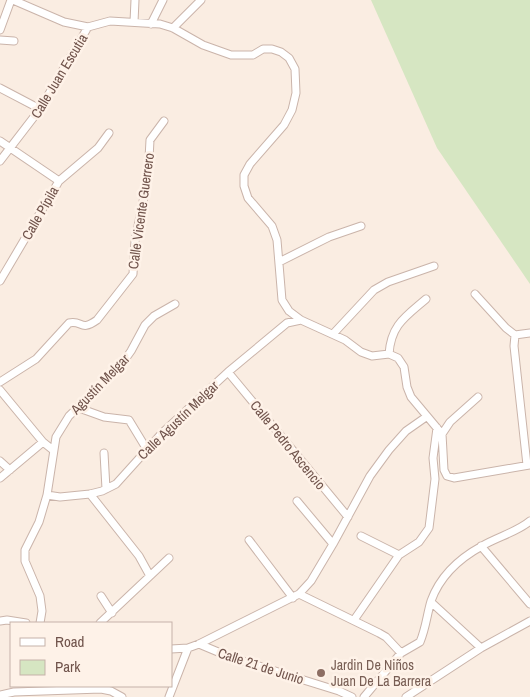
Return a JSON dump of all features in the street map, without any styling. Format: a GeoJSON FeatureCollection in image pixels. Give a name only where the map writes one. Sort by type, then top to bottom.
{"type":"FeatureCollection","features":[{"type":"Feature","properties":{"kind":"street"},"geometry":{"type":"LineString","coordinates":[[0,30],[12,0],[64,22],[88,27]]}},
{"type":"Feature","properties":{"kind":"street"},"geometry":{"type":"LineString","coordinates":[[134,22],[135,0]]}},
{"type":"Feature","properties":{"kind":"street"},"geometry":{"type":"LineString","coordinates":[[151,24],[163,0]]}},
{"type":"Feature","properties":{"kind":"street"},"geometry":{"type":"LineString","coordinates":[[173,28],[202,0]]}},
{"type":"Feature","properties":{"kind":"street","name":"Calle Juan Escutia"},"geometry":{"type":"LineString","coordinates":[[0,161],[40,109],[88,27],[110,21],[151,24],[173,28],[203,45],[231,55],[253,55],[263,49],[281,52],[289,58],[295,69],[296,93],[292,110],[284,125],[250,164],[244,175],[244,186],[248,198],[272,226],[277,240],[279,262]]}},
{"type":"Feature","properties":{"kind":"street"},"geometry":{"type":"LineString","coordinates":[[0,40],[14,41]]}},
{"type":"Feature","properties":{"kind":"street"},"geometry":{"type":"LineString","coordinates":[[0,88],[40,109]]}},
{"type":"Feature","properties":{"kind":"street","name":"Calle Vicente Guerrero"},"geometry":{"type":"LineString","coordinates":[[0,382],[36,359],[69,323],[74,322],[83,327],[90,326],[97,320],[133,274],[135,242],[148,178],[150,140],[164,121]]}},
{"type":"Feature","properties":{"kind":"street","name":"Calle Pípila"},"geometry":{"type":"LineString","coordinates":[[0,280],[59,180],[98,148],[109,133]]}},
{"type":"Feature","properties":{"kind":"street"},"geometry":{"type":"LineString","coordinates":[[0,141],[59,180]]}},
{"type":"Feature","properties":{"kind":"street"},"geometry":{"type":"LineString","coordinates":[[361,226],[329,237],[279,262],[282,300],[289,312],[301,320],[345,340],[360,352],[372,356],[389,354],[398,358],[404,367],[407,387],[412,397],[426,417],[442,434],[444,470],[447,476],[454,478],[528,465],[514,346],[515,335]]}},
{"type":"Feature","properties":{"kind":"street"},"geometry":{"type":"LineString","coordinates":[[333,334],[374,290],[388,282],[434,266]]}},
{"type":"Feature","properties":{"kind":"street"},"geometry":{"type":"LineString","coordinates":[[475,294],[506,328],[515,335],[530,332]]}},
{"type":"Feature","properties":{"kind":"street"},"geometry":{"type":"LineString","coordinates":[[389,354],[390,342],[395,329],[402,319],[426,299]]}},
{"type":"Feature","properties":{"kind":"street","name":"Agustín Melgar"},"geometry":{"type":"LineString","coordinates":[[52,450],[61,427],[119,368],[145,325],[154,316],[175,304]]}},
{"type":"Feature","properties":{"kind":"street","name":"Calle Agustín Melgar"},"geometry":{"type":"LineString","coordinates":[[47,495],[60,497],[90,494],[116,484],[146,448],[228,372],[287,323],[301,320]]}},
{"type":"Feature","properties":{"kind":"street","name":"Calle Pedro Ascencio"},"geometry":{"type":"LineString","coordinates":[[228,372],[348,518]]}},
{"type":"Feature","properties":{"kind":"street"},"geometry":{"type":"LineString","coordinates":[[0,390],[43,442],[52,450],[47,495],[39,522],[24,550],[25,561],[40,596],[42,610],[40,622]]}},
{"type":"Feature","properties":{"kind":"street"},"geometry":{"type":"LineString","coordinates":[[442,434],[450,422],[478,396]]}},
{"type":"Feature","properties":{"kind":"street"},"geometry":{"type":"LineString","coordinates":[[79,408],[104,417],[129,420],[146,448]]}},
{"type":"Feature","properties":{"kind":"street"},"geometry":{"type":"LineString","coordinates":[[172,649],[188,648],[199,644],[296,596],[311,581],[370,476],[406,431],[426,417]]}},
{"type":"Feature","properties":{"kind":"street"},"geometry":{"type":"LineString","coordinates":[[354,620],[400,555],[418,542],[429,528],[435,479],[433,458],[437,428]]}},
{"type":"Feature","properties":{"kind":"street"},"geometry":{"type":"LineString","coordinates":[[0,478],[43,442]]}},
{"type":"Feature","properties":{"kind":"street"},"geometry":{"type":"LineString","coordinates":[[104,453],[106,489]]}},
{"type":"Feature","properties":{"kind":"street"},"geometry":{"type":"LineString","coordinates":[[0,461],[10,470]]}},
{"type":"Feature","properties":{"kind":"street"},"geometry":{"type":"LineString","coordinates":[[90,494],[138,556],[150,576]]}},
{"type":"Feature","properties":{"kind":"street"},"geometry":{"type":"LineString","coordinates":[[297,501],[333,544]]}},
{"type":"Feature","properties":{"kind":"street"},"geometry":{"type":"LineString","coordinates":[[364,697],[401,654],[420,642],[435,591],[446,574],[461,559],[530,521]]}},
{"type":"Feature","properties":{"kind":"street"},"geometry":{"type":"LineString","coordinates":[[361,536],[400,555]]}},
{"type":"Feature","properties":{"kind":"street"},"geometry":{"type":"LineString","coordinates":[[249,540],[296,596],[354,620],[386,637],[401,654]]}},
{"type":"Feature","properties":{"kind":"street"},"geometry":{"type":"LineString","coordinates":[[482,546],[530,604]]}},
{"type":"Feature","properties":{"kind":"street"},"geometry":{"type":"LineString","coordinates":[[101,622],[169,558]]}},
{"type":"Feature","properties":{"kind":"street"},"geometry":{"type":"LineString","coordinates":[[101,596],[112,612]]}},
{"type":"Feature","properties":{"kind":"street"},"geometry":{"type":"LineString","coordinates":[[431,602],[481,648]]}},
{"type":"Feature","properties":{"kind":"street"},"geometry":{"type":"LineString","coordinates":[[0,622],[7,620],[20,622]]}},
{"type":"Feature","properties":{"kind":"street"},"geometry":{"type":"LineString","coordinates":[[406,697],[481,648],[530,621]]}},
{"type":"Feature","properties":{"kind":"street","name":"Calle 21 de Junio"},"geometry":{"type":"LineString","coordinates":[[199,644],[230,657],[339,691],[352,697]]}},
{"type":"Feature","properties":{"kind":"street"},"geometry":{"type":"LineString","coordinates":[[169,697],[188,648]]}},
{"type":"Feature","properties":{"kind":"street"},"geometry":{"type":"LineString","coordinates":[[0,696],[14,692],[101,689],[111,691],[122,697]]}},
{"type":"Feature","properties":{"kind":"green space"},"geometry":{"type":"Polygon","coordinates":[[[371,0],[530,0],[530,284],[437,148],[371,0]]]}},
{"type":"Feature","properties":{"kind":"place","name":"Jardin De Niños Juan De La Barrera"},"geometry":{"type":"Point","coordinates":[321,673]}}]}
